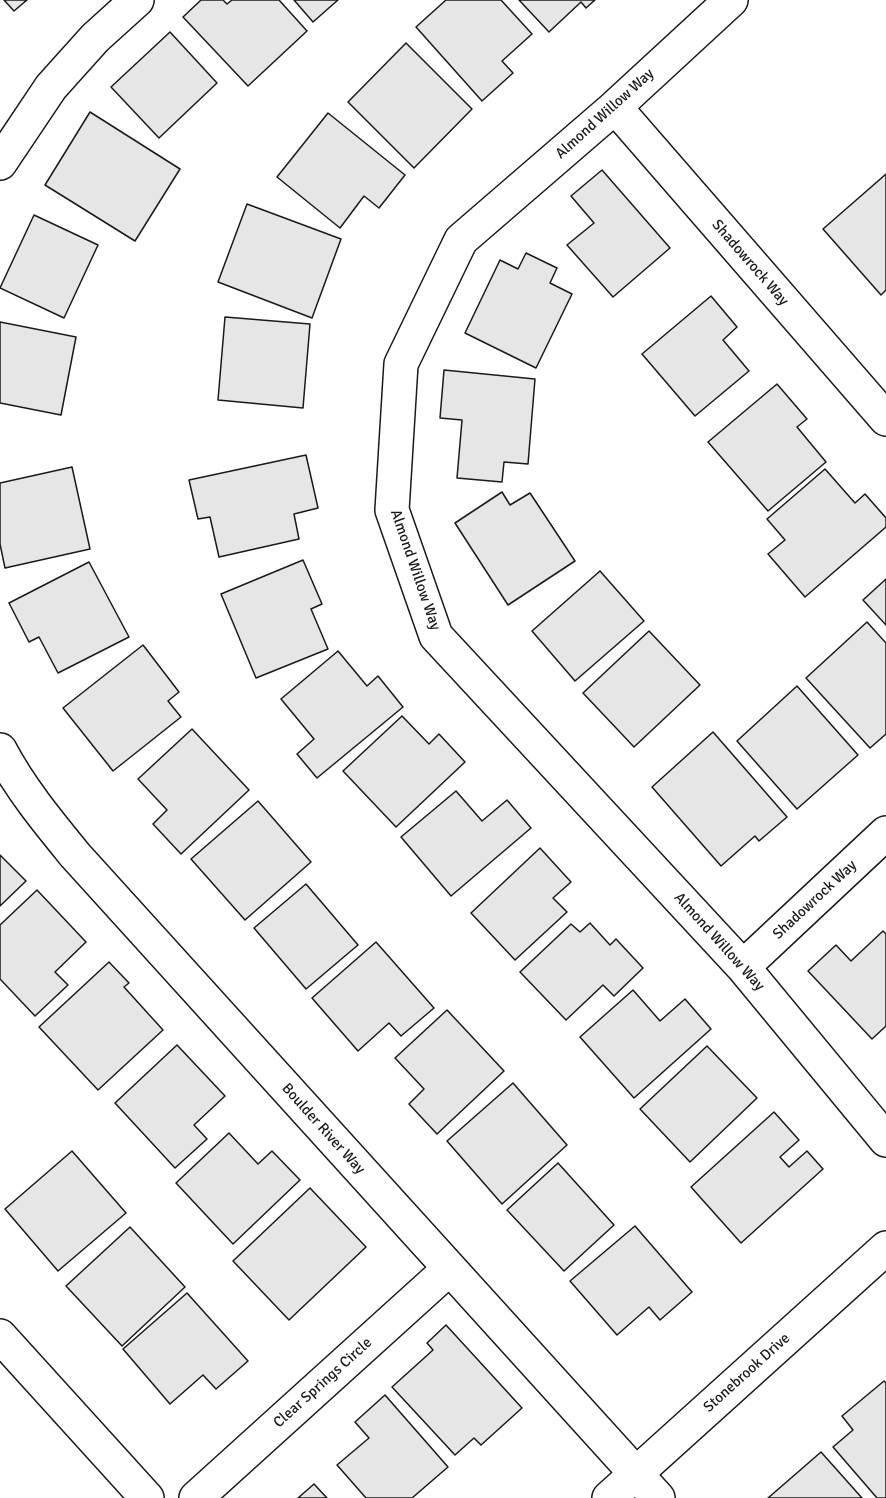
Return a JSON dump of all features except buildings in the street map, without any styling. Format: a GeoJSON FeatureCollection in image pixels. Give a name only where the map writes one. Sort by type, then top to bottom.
{"type":"FeatureCollection","features":[{"type":"Feature","properties":{"kind":"street"},"geometry":{"type":"LineString","coordinates":[[0,163],[51,87],[95,38],[137,0]]}},
{"type":"Feature","properties":{"kind":"street","name":"Almond Willow Way"},"geometry":{"type":"LineString","coordinates":[[731,0],[615,107],[461,240],[401,364],[392,510],[436,636],[743,967],[886,1140]]}},
{"type":"Feature","properties":{"kind":"street","name":"Shadowrock Way"},"geometry":{"type":"LineString","coordinates":[[615,107],[886,419]]}},
{"type":"Feature","properties":{"kind":"street","name":"Boulder River Way"},"geometry":{"type":"LineString","coordinates":[[3,760],[75,855],[658,1498]]}},
{"type":"Feature","properties":{"kind":"street","name":"Shadowrock Way"},"geometry":{"type":"LineString","coordinates":[[743,967],[886,833]]}},
{"type":"Feature","properties":{"kind":"street","name":"Stonebrook Drive"},"geometry":{"type":"LineString","coordinates":[[609,1498],[886,1248]]}},
{"type":"Feature","properties":{"kind":"street","name":"Clear Springs Circle"},"geometry":{"type":"LineString","coordinates":[[196,1498],[449,1269]]}},
{"type":"Feature","properties":{"kind":"street"},"geometry":{"type":"LineString","coordinates":[[0,1336],[147,1498]]}}]}
